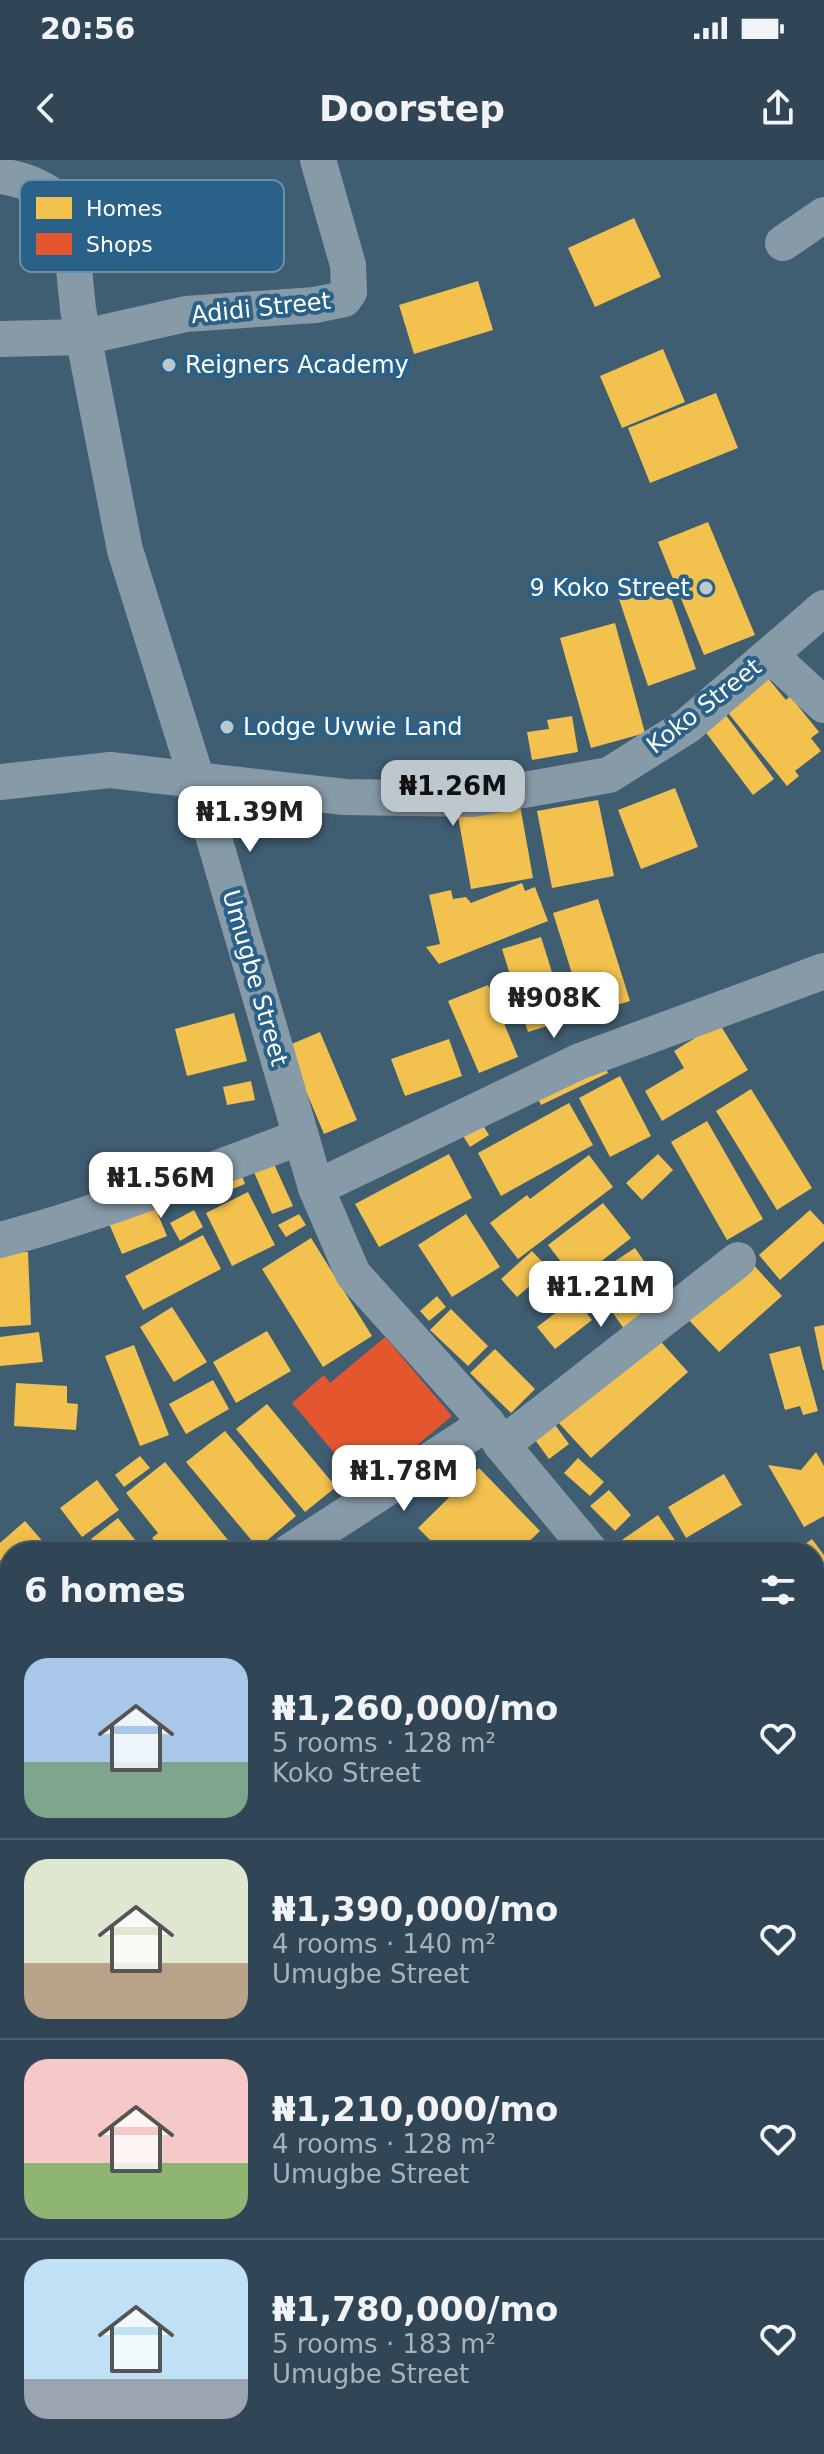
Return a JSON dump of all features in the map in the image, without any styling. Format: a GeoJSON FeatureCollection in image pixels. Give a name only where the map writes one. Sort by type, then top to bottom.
{"type":"FeatureCollection","features":[{"type":"Feature","properties":{"kind":"street","name":"Adidi Street"},"geometry":{"type":"LineString","coordinates":[[84,337],[186,314],[315,305],[344,299],[349,292],[348,265],[318,160]]}},
{"type":"Feature","properties":{"kind":"street","name":"Umugbe Street"},"geometry":{"type":"LineString","coordinates":[[0,176],[20,180]]}},
{"type":"Feature","properties":{"kind":"street"},"geometry":{"type":"LineString","coordinates":[[783,243],[824,215]]}},
{"type":"Feature","properties":{"kind":"street","name":"Umugbe Street"},"geometry":{"type":"LineString","coordinates":[[74,272],[78,309],[125,550],[197,780],[316,1188],[353,1274],[494,1434],[583,1542]]}},
{"type":"Feature","properties":{"kind":"street"},"geometry":{"type":"LineString","coordinates":[[0,339],[84,337]]}},
{"type":"Feature","properties":{"kind":"street","name":"Koko Street"},"geometry":{"type":"LineString","coordinates":[[0,782],[110,770],[345,797],[473,799],[609,775],[687,726],[824,608]]}},
{"type":"Feature","properties":{"kind":"street"},"geometry":{"type":"LineString","coordinates":[[770,655],[824,705]]}},
{"type":"Feature","properties":{"kind":"street"},"geometry":{"type":"LineString","coordinates":[[316,1188],[578,1062],[824,971]]}},
{"type":"Feature","properties":{"kind":"street"},"geometry":{"type":"LineString","coordinates":[[0,1240],[152,1192],[301,1137]]}},
{"type":"Feature","properties":{"kind":"street"},"geometry":{"type":"LineString","coordinates":[[306,1542],[494,1434],[738,1260]]}},
{"type":"Feature","properties":{"kind":"building: Homes"},"geometry":{"type":"Polygon","coordinates":[[[634,218],[661,277],[595,307],[568,248],[634,218]]]}},
{"type":"Feature","properties":{"kind":"building: Homes"},"geometry":{"type":"Polygon","coordinates":[[[478,281],[493,330],[414,354],[399,305],[478,281]]]}},
{"type":"Feature","properties":{"kind":"building: Homes"},"geometry":{"type":"Polygon","coordinates":[[[663,349],[685,402],[622,428],[600,376],[663,349]]]}},
{"type":"Feature","properties":{"kind":"building: Homes"},"geometry":{"type":"Polygon","coordinates":[[[716,393],[738,448],[650,483],[628,428],[716,393]]]}},
{"type":"Feature","properties":{"kind":"building: Homes","name":"9 Koko Street"},"geometry":{"type":"Polygon","coordinates":[[[708,522],[755,635],[704,655],[658,542],[708,522]]]}},
{"type":"Feature","properties":{"kind":"building: Homes"},"geometry":{"type":"Polygon","coordinates":[[[665,580],[696,669],[648,686],[618,596],[665,580]]]}},
{"type":"Feature","properties":{"kind":"building: Homes"},"geometry":{"type":"Polygon","coordinates":[[[615,623],[645,733],[591,748],[560,638],[615,623]]]}},
{"type":"Feature","properties":{"kind":"building: Homes"},"geometry":{"type":"Polygon","coordinates":[[[762,671],[786,700],[790,696],[819,732],[811,738],[821,751],[795,771],[799,776],[787,786],[721,704],[762,671]]]}},
{"type":"Feature","properties":{"kind":"building: Homes"},"geometry":{"type":"Polygon","coordinates":[[[722,710],[774,779],[753,795],[701,726],[722,710]]]}},
{"type":"Feature","properties":{"kind":"building: Homes"},"geometry":{"type":"Polygon","coordinates":[[[572,716],[578,752],[532,760],[527,732],[549,729],[547,720],[572,716]]]}},
{"type":"Feature","properties":{"kind":"building: Homes"},"geometry":{"type":"Polygon","coordinates":[[[675,788],[698,847],[641,869],[618,810],[675,788]]]}},
{"type":"Feature","properties":{"kind":"building: Homes"},"geometry":{"type":"Polygon","coordinates":[[[598,800],[614,876],[552,888],[537,811],[598,800]]]}},
{"type":"Feature","properties":{"kind":"building: Homes"},"geometry":{"type":"Polygon","coordinates":[[[520,805],[533,878],[471,889],[458,816],[520,805]]]}},
{"type":"Feature","properties":{"kind":"building: Homes"},"geometry":{"type":"Polygon","coordinates":[[[522,883],[525,891],[535,887],[548,921],[439,964],[426,947],[440,944],[429,895],[451,890],[453,899],[466,897],[471,903],[522,883]]]}},
{"type":"Feature","properties":{"kind":"building: Homes"},"geometry":{"type":"Polygon","coordinates":[[[598,899],[630,1001],[585,1015],[553,913],[598,899]]]}},
{"type":"Feature","properties":{"kind":"building: Homes"},"geometry":{"type":"Polygon","coordinates":[[[541,937],[567,1020],[528,1032],[502,949],[541,937]]]}},
{"type":"Feature","properties":{"kind":"building: Homes"},"geometry":{"type":"Polygon","coordinates":[[[488,985],[518,1057],[479,1073],[448,1001],[488,985]]]}},
{"type":"Feature","properties":{"kind":"building: Homes"},"geometry":{"type":"Polygon","coordinates":[[[234,1013],[247,1061],[187,1076],[175,1029],[234,1013]]]}},
{"type":"Feature","properties":{"kind":"building: Homes"},"geometry":{"type":"Polygon","coordinates":[[[719,1023],[748,1070],[662,1121],[645,1091],[684,1068],[674,1051],[719,1023]]]}},
{"type":"Feature","properties":{"kind":"building: Homes"},"geometry":{"type":"Polygon","coordinates":[[[320,1032],[357,1120],[324,1134],[287,1046],[320,1032]]]}},
{"type":"Feature","properties":{"kind":"building: Homes"},"geometry":{"type":"Polygon","coordinates":[[[449,1039],[462,1076],[405,1096],[391,1059],[449,1039]]]}},
{"type":"Feature","properties":{"kind":"building: Homes"},"geometry":{"type":"Polygon","coordinates":[[[601,1059],[608,1073],[541,1105],[534,1091],[601,1059]]]}},
{"type":"Feature","properties":{"kind":"building: Homes"},"geometry":{"type":"Polygon","coordinates":[[[620,1076],[651,1136],[610,1157],[579,1098],[620,1076]]]}},
{"type":"Feature","properties":{"kind":"building: Homes"},"geometry":{"type":"Polygon","coordinates":[[[251,1081],[255,1100],[227,1105],[223,1087],[251,1081]]]}},
{"type":"Feature","properties":{"kind":"building: Homes"},"geometry":{"type":"Polygon","coordinates":[[[751,1089],[812,1188],[777,1210],[716,1111],[751,1089]]]}},
{"type":"Feature","properties":{"kind":"building: Homes"},"geometry":{"type":"Polygon","coordinates":[[[569,1103],[593,1145],[501,1196],[478,1153],[569,1103]]]}},
{"type":"Feature","properties":{"kind":"building: Homes"},"geometry":{"type":"Polygon","coordinates":[[[479,1119],[489,1135],[470,1147],[460,1131],[479,1119]]]}},
{"type":"Feature","properties":{"kind":"building: Homes"},"geometry":{"type":"Polygon","coordinates":[[[707,1121],[763,1219],[727,1240],[671,1142],[707,1121]]]}},
{"type":"Feature","properties":{"kind":"building: Homes"},"geometry":{"type":"Polygon","coordinates":[[[449,1154],[472,1198],[379,1247],[355,1204],[449,1154]]]}},
{"type":"Feature","properties":{"kind":"building: Homes"},"geometry":{"type":"Polygon","coordinates":[[[658,1154],[673,1170],[642,1200],[626,1183],[658,1154]]]}},
{"type":"Feature","properties":{"kind":"building: Homes"},"geometry":{"type":"Polygon","coordinates":[[[589,1155],[613,1187],[518,1259],[490,1223],[527,1195],[530,1199],[589,1155]]]}},
{"type":"Feature","properties":{"kind":"building: Homes"},"geometry":{"type":"Polygon","coordinates":[[[274,1164],[293,1206],[272,1214],[254,1172],[274,1164]]]}},
{"type":"Feature","properties":{"kind":"building: Homes"},"geometry":{"type":"Polygon","coordinates":[[[238,1165],[245,1184],[199,1202],[191,1183],[238,1165]]]}},
{"type":"Feature","properties":{"kind":"building: Homes"},"geometry":{"type":"Polygon","coordinates":[[[248,1192],[275,1245],[232,1266],[206,1213],[248,1192]]]}},
{"type":"Feature","properties":{"kind":"building: Homes"},"geometry":{"type":"Polygon","coordinates":[[[152,1200],[167,1236],[122,1254],[107,1219],[152,1200]]]}},
{"type":"Feature","properties":{"kind":"building: Homes"},"geometry":{"type":"Polygon","coordinates":[[[603,1203],[631,1238],[576,1281],[548,1245],[603,1203]]]}},
{"type":"Feature","properties":{"kind":"building: Homes"},"geometry":{"type":"Polygon","coordinates":[[[194,1210],[203,1227],[180,1241],[170,1223],[194,1210]]]}},
{"type":"Feature","properties":{"kind":"building: Homes"},"geometry":{"type":"Polygon","coordinates":[[[810,1210],[824,1225],[824,1241],[780,1280],[759,1255],[810,1210]]]}},
{"type":"Feature","properties":{"kind":"building: Homes"},"geometry":{"type":"Polygon","coordinates":[[[299,1214],[306,1225],[286,1237],[278,1225],[299,1214]]]}},
{"type":"Feature","properties":{"kind":"building: Homes"},"geometry":{"type":"Polygon","coordinates":[[[466,1214],[500,1267],[452,1297],[418,1245],[466,1214]]]}},
{"type":"Feature","properties":{"kind":"building: Homes"},"geometry":{"type":"Polygon","coordinates":[[[203,1235],[221,1269],[143,1310],[125,1276],[203,1235]]]}},
{"type":"Feature","properties":{"kind":"building: Homes"},"geometry":{"type":"Polygon","coordinates":[[[311,1238],[372,1336],[323,1367],[262,1269],[311,1238]]]}},
{"type":"Feature","properties":{"kind":"building: Homes"},"geometry":{"type":"Polygon","coordinates":[[[635,1248],[670,1299],[624,1329],[589,1278],[635,1248]]]}},
{"type":"Feature","properties":{"kind":"building: Homes"},"geometry":{"type":"Polygon","coordinates":[[[532,1251],[549,1269],[517,1297],[501,1279],[532,1251]]]}},
{"type":"Feature","properties":{"kind":"building: Homes"},"geometry":{"type":"Polygon","coordinates":[[[28,1252],[31,1325],[0,1327],[0,1253],[28,1252]]]}},
{"type":"Feature","properties":{"kind":"building: Homes"},"geometry":{"type":"Polygon","coordinates":[[[750,1261],[782,1296],[719,1352],[687,1318],[750,1261]]]}},
{"type":"Feature","properties":{"kind":"building: Homes"},"geometry":{"type":"Polygon","coordinates":[[[437,1296],[446,1307],[429,1321],[420,1311],[437,1296]]]}},
{"type":"Feature","properties":{"kind":"building: Homes"},"geometry":{"type":"Polygon","coordinates":[[[575,1298],[592,1320],[555,1349],[537,1327],[575,1298]]]}},
{"type":"Feature","properties":{"kind":"building: Homes"},"geometry":{"type":"Polygon","coordinates":[[[172,1307],[207,1362],[174,1382],[140,1327],[172,1307]]]}},
{"type":"Feature","properties":{"kind":"building: Homes"},"geometry":{"type":"Polygon","coordinates":[[[451,1309],[488,1346],[468,1366],[430,1330],[451,1309]]]}},
{"type":"Feature","properties":{"kind":"building: Homes"},"geometry":{"type":"Polygon","coordinates":[[[824,1325],[824,1370],[823,1370],[814,1327],[824,1325]]]}},
{"type":"Feature","properties":{"kind":"building: Homes"},"geometry":{"type":"Polygon","coordinates":[[[267,1331],[291,1371],[236,1403],[213,1362],[267,1331]]]}},
{"type":"Feature","properties":{"kind":"building: Homes"},"geometry":{"type":"Polygon","coordinates":[[[39,1332],[43,1362],[0,1366],[0,1337],[39,1332]]]}},
{"type":"Feature","properties":{"kind":"building: Homes"},"geometry":{"type":"Polygon","coordinates":[[[654,1334],[688,1372],[591,1458],[557,1421],[654,1334]]]}},
{"type":"Feature","properties":{"kind":"building: Homes"},"geometry":{"type":"Polygon","coordinates":[[[134,1345],[169,1435],[140,1446],[105,1356],[134,1345]]]}},
{"type":"Feature","properties":{"kind":"building: Homes"},"geometry":{"type":"Polygon","coordinates":[[[800,1346],[818,1411],[803,1415],[800,1406],[785,1410],[769,1354],[800,1346]]]}},
{"type":"Feature","properties":{"kind":"building: Homes"},"geometry":{"type":"Polygon","coordinates":[[[495,1349],[535,1389],[511,1413],[470,1373],[495,1349]]]}},
{"type":"Feature","properties":{"kind":"building: Homes"},"geometry":{"type":"Polygon","coordinates":[[[213,1380],[229,1409],[186,1434],[169,1404],[213,1380]]]}},
{"type":"Feature","properties":{"kind":"building: Homes"},"geometry":{"type":"Polygon","coordinates":[[[16,1383],[67,1386],[67,1403],[78,1404],[76,1430],[14,1426],[16,1383]]]}},
{"type":"Feature","properties":{"kind":"building: Homes"},"geometry":{"type":"Polygon","coordinates":[[[267,1404],[336,1487],[305,1512],[236,1429],[267,1404]]]}},
{"type":"Feature","properties":{"kind":"building: Homes"},"geometry":{"type":"Polygon","coordinates":[[[550,1418],[569,1444],[549,1459],[530,1433],[550,1418]]]}},
{"type":"Feature","properties":{"kind":"building: Homes"},"geometry":{"type":"Polygon","coordinates":[[[225,1431],[296,1516],[265,1542],[253,1542],[186,1462],[225,1431]]]}},
{"type":"Feature","properties":{"kind":"building: Homes"},"geometry":{"type":"Polygon","coordinates":[[[816,1452],[824,1466],[824,1516],[804,1527],[768,1465],[801,1470],[816,1452]]]}},
{"type":"Feature","properties":{"kind":"building: Homes"},"geometry":{"type":"Polygon","coordinates":[[[140,1456],[150,1468],[124,1487],[115,1475],[140,1456]]]}},
{"type":"Feature","properties":{"kind":"building: Homes"},"geometry":{"type":"Polygon","coordinates":[[[578,1458],[604,1482],[590,1496],[564,1473],[578,1458]]]}},
{"type":"Feature","properties":{"kind":"building: Homes"},"geometry":{"type":"Polygon","coordinates":[[[165,1462],[230,1542],[156,1542],[152,1538],[158,1533],[126,1493],[165,1462]]]}},
{"type":"Feature","properties":{"kind":"building: Homes"},"geometry":{"type":"Polygon","coordinates":[[[479,1468],[540,1531],[528,1542],[432,1542],[418,1528],[479,1468]]]}},
{"type":"Feature","properties":{"kind":"building: Homes"},"geometry":{"type":"Polygon","coordinates":[[[724,1474],[742,1505],[686,1538],[668,1507],[724,1474]]]}},
{"type":"Feature","properties":{"kind":"building: Homes"},"geometry":{"type":"Polygon","coordinates":[[[97,1480],[119,1510],[82,1537],[60,1508],[97,1480]]]}},
{"type":"Feature","properties":{"kind":"building: Homes"},"geometry":{"type":"Polygon","coordinates":[[[609,1490],[631,1515],[615,1531],[590,1506],[609,1490]]]}},
{"type":"Feature","properties":{"kind":"building: Homes"},"geometry":{"type":"Polygon","coordinates":[[[658,1515],[676,1542],[619,1542],[658,1515]]]}},
{"type":"Feature","properties":{"kind":"building: Homes"},"geometry":{"type":"Polygon","coordinates":[[[118,1518],[136,1541],[93,1542],[91,1539],[118,1518]]]}},
{"type":"Feature","properties":{"kind":"building: Homes"},"geometry":{"type":"Polygon","coordinates":[[[25,1521],[43,1542],[1,1542],[25,1521]]]}},
{"type":"Feature","properties":{"kind":"building: Shops"},"geometry":{"type":"Polygon","coordinates":[[[385,1337],[452,1416],[365,1489],[292,1403],[324,1375],[330,1383],[385,1337]]]}},
{"type":"Feature","properties":{"kind":"place","name":"Reigners Academy"},"geometry":{"type":"Point","coordinates":[169,365]}},
{"type":"Feature","properties":{"kind":"place","name":"9 Koko Street"},"geometry":{"type":"Point","coordinates":[706,588]}},
{"type":"Feature","properties":{"kind":"place","name":"Lodge Uvwie Land"},"geometry":{"type":"Point","coordinates":[227,727]}}]}
